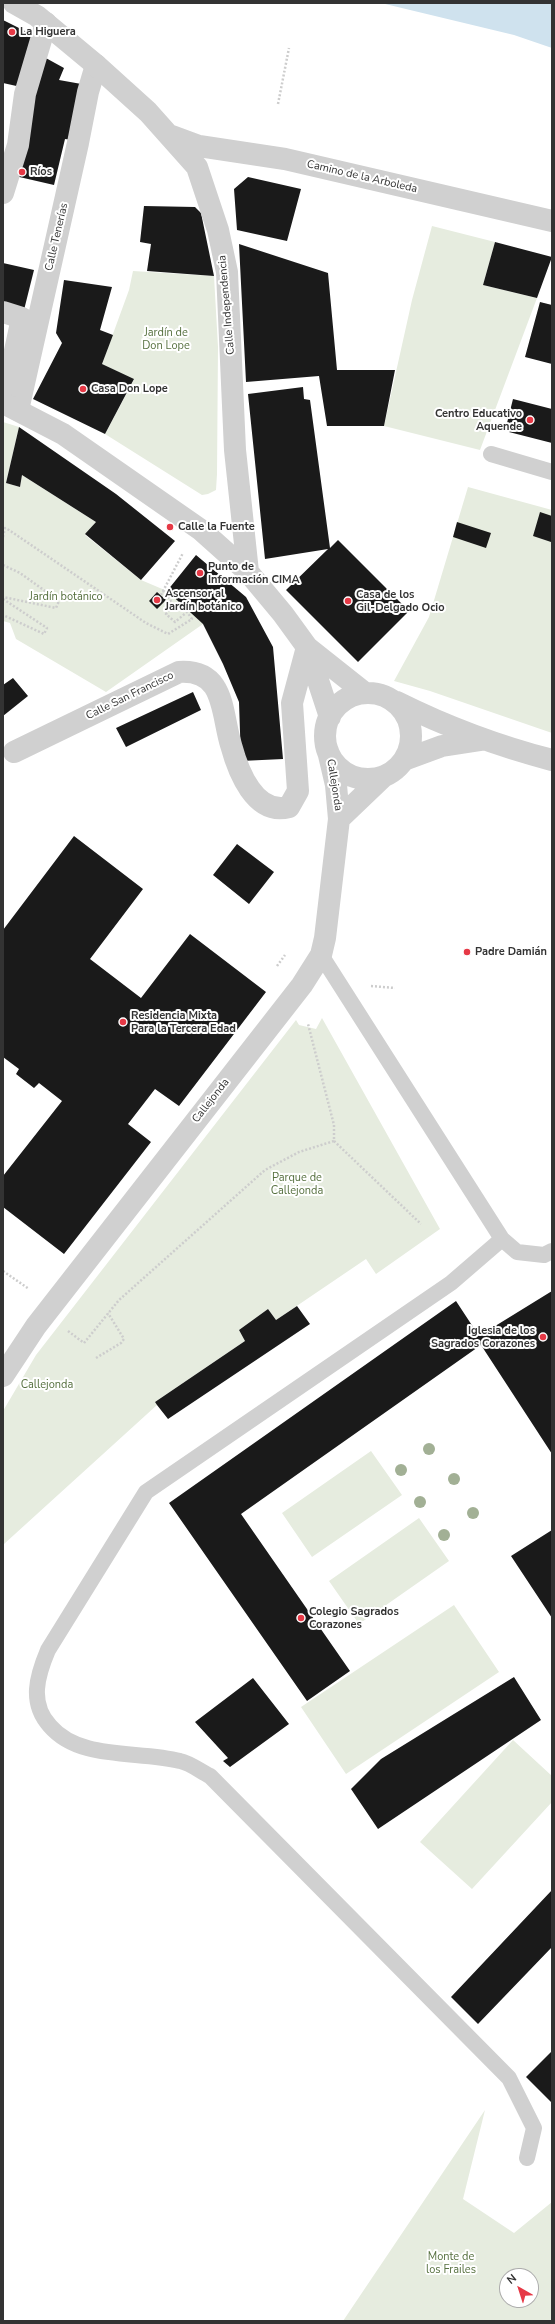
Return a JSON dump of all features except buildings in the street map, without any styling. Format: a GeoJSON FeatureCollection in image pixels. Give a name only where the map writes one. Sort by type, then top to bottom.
{"type":"FeatureCollection","features":[{"type":"Feature","properties":{"kind":"street","name":"Calle Independencia"},"geometry":{"type":"LineString","coordinates":[[14,3],[46,23],[96,65],[171,136],[197,167],[218,230],[227,272],[235,450],[242,504],[248,572]]}},
{"type":"Feature","properties":{"kind":"street"},"geometry":{"type":"LineString","coordinates":[[3,193],[11,144],[46,23]]}},
{"type":"Feature","properties":{"kind":"street","name":"Calle Tenerías"},"geometry":{"type":"LineString","coordinates":[[6,396],[78,143],[80,126],[96,65]]}},
{"type":"Feature","properties":{"kind":"street","name":"Camino de la Arboleda"},"geometry":{"type":"LineString","coordinates":[[171,136],[200,146],[285,159],[552,221]]}},
{"type":"Feature","properties":{"kind":"street"},"geometry":{"type":"LineString","coordinates":[[3,312],[22,318],[6,396],[201,530],[248,572],[283,614],[307,648],[330,717]]}},
{"type":"Feature","properties":{"kind":"street"},"geometry":{"type":"LineString","coordinates":[[201,530],[220,533],[233,526],[242,504]]}},
{"type":"Feature","properties":{"kind":"street"},"geometry":{"type":"LineString","coordinates":[[307,648],[375,694],[437,722],[482,740],[552,760]]}},
{"type":"Feature","properties":{"kind":"street","name":"Calle San Francisco"},"geometry":{"type":"LineString","coordinates":[[14,752],[179,672],[196,672],[212,684],[221,700],[230,743],[246,783],[261,802],[272,808],[282,809],[289,807],[298,791],[292,704],[307,648]]}},
{"type":"Feature","properties":{"kind":"street"},"geometry":{"type":"LineString","coordinates":[[330,717],[338,705],[351,696],[375,694],[396,702],[410,723],[412,736],[404,760]]}},
{"type":"Feature","properties":{"kind":"street","name":"Callejonda"},"geometry":{"type":"LineString","coordinates":[[3,1376],[19,1349],[302,985],[321,955],[325,938],[339,819],[336,785],[328,751],[326,728],[330,717]]}},
{"type":"Feature","properties":{"kind":"street"},"geometry":{"type":"LineString","coordinates":[[404,760],[442,746],[482,740]]}},
{"type":"Feature","properties":{"kind":"street"},"geometry":{"type":"LineString","coordinates":[[328,751],[335,763],[345,772],[357,778],[371,779],[384,776]]}},
{"type":"Feature","properties":{"kind":"street","name":"Callejonda"},"geometry":{"type":"LineString","coordinates":[[339,819],[384,776],[396,769],[404,760]]}},
{"type":"Feature","properties":{"kind":"lane"},"geometry":{"type":"LineString","coordinates":[[491,454],[552,472]]}},
{"type":"Feature","properties":{"kind":"lane"},"geometry":{"type":"LineString","coordinates":[[321,955],[502,1239],[517,1252],[544,1255],[552,1251]]}},
{"type":"Feature","properties":{"kind":"lane"},"geometry":{"type":"LineString","coordinates":[[502,1239],[451,1284],[146,1492],[48,1650],[39,1672],[36,1701],[44,1720],[57,1735],[68,1742],[88,1748],[181,1761],[210,1776],[509,2078],[534,2128],[527,2158]]}},
{"type":"Feature","properties":{"kind":"path"},"geometry":{"type":"LineString","coordinates":[[278,104],[289,48]]}},
{"type":"Feature","properties":{"kind":"path"},"geometry":{"type":"LineString","coordinates":[[3,537],[5,528],[10,530],[146,623],[168,634],[192,619],[188,612],[175,622],[166,614],[173,608],[170,599],[163,591]]}},
{"type":"Feature","properties":{"kind":"path"},"geometry":{"type":"LineString","coordinates":[[161,595],[186,548],[201,530]]}},
{"type":"Feature","properties":{"kind":"path"},"geometry":{"type":"LineString","coordinates":[[3,565],[20,573],[59,601],[56,608],[3,598]]}},
{"type":"Feature","properties":{"kind":"path"},"geometry":{"type":"LineString","coordinates":[[3,598],[47,628],[44,634],[3,614]]}},
{"type":"Feature","properties":{"kind":"path"},"geometry":{"type":"LineString","coordinates":[[367,986],[394,988]]}},
{"type":"Feature","properties":{"kind":"path"},"geometry":{"type":"LineString","coordinates":[[306,1021],[334,1125],[334,1141],[421,1224]]}},
{"type":"Feature","properties":{"kind":"path"},"geometry":{"type":"LineString","coordinates":[[45,1315],[84,1343],[119,1300],[265,1170],[299,1152],[334,1141]]}},
{"type":"Feature","properties":{"kind":"path"},"geometry":{"type":"LineString","coordinates":[[3,1271],[26,1287]]}},
{"type":"Feature","properties":{"kind":"path"},"geometry":{"type":"LineString","coordinates":[[96,1358],[121,1344],[124,1339],[108,1313]]}},
{"type":"Feature","properties":{"kind":"green space"},"geometry":{"type":"Polygon","coordinates":[[[432,226],[495,242],[483,285],[537,298],[480,450],[384,426],[412,300],[432,226]]]}},
{"type":"Feature","properties":{"kind":"green space","name":"Jardín de Don Lope"},"geometry":{"type":"Polygon","coordinates":[[[133,271],[214,276],[218,347],[217,474],[216,490],[208,494],[202,495],[105,434],[134,380],[102,364],[129,290],[133,271]]]}},
{"type":"Feature","properties":{"kind":"green space","name":"Jardín botánico"},"geometry":{"type":"Polygon","coordinates":[[[3,422],[19,427],[6,483],[20,487],[22,475],[96,522],[85,535],[141,580],[167,591],[203,624],[106,692],[16,639],[10,623],[3,621],[3,422]]]}},
{"type":"Feature","properties":{"kind":"green space"},"geometry":{"type":"Polygon","coordinates":[[[468,487],[552,510],[552,733],[430,691],[394,681],[429,617],[468,487]]]}},
{"type":"Feature","properties":{"kind":"green space","name":"Parque de Callejonda"},"geometry":{"type":"Polygon","coordinates":[[[322,1018],[440,1229],[376,1274],[366,1259],[276,1320],[268,1309],[239,1330],[245,1341],[155,1402],[157,1405],[4,1544],[3,1411],[36,1355],[296,1020],[299,1025],[316,1029],[322,1018]]]}},
{"type":"Feature","properties":{"kind":"green space"},"geometry":{"type":"Polygon","coordinates":[[[371,1451],[402,1495],[312,1557],[282,1513],[371,1451]]]}},
{"type":"Feature","properties":{"kind":"green space"},"geometry":{"type":"Polygon","coordinates":[[[419,1518],[449,1561],[359,1624],[329,1581],[419,1518]]]}},
{"type":"Feature","properties":{"kind":"green space"},"geometry":{"type":"Polygon","coordinates":[[[454,1605],[499,1672],[346,1774],[301,1707],[454,1605]]]}},
{"type":"Feature","properties":{"kind":"green space"},"geometry":{"type":"Polygon","coordinates":[[[513,1740],[552,1776],[552,1802],[472,1889],[420,1842],[513,1740]]]}},
{"type":"Feature","properties":{"kind":"green space","name":"Monte de los Frailes"},"geometry":{"type":"Polygon","coordinates":[[[485,2110],[463,2199],[514,2233],[552,2202],[552,2321],[343,2321],[485,2110]]]}},
{"type":"Feature","properties":{"kind":"water"},"geometry":{"type":"Polygon","coordinates":[[[381,3],[552,3],[552,48],[514,35],[381,3]]]}},
{"type":"Feature","properties":{"kind":"place","name":"La Higuera"},"geometry":{"type":"Point","coordinates":[12,32]}},
{"type":"Feature","properties":{"kind":"place","name":"Ríos"},"geometry":{"type":"Point","coordinates":[22,172]}},
{"type":"Feature","properties":{"kind":"place","name":"Casa Don Lope"},"geometry":{"type":"Point","coordinates":[83,389]}},
{"type":"Feature","properties":{"kind":"place","name":"Centro Educativo Aquende"},"geometry":{"type":"Point","coordinates":[530,420]}},
{"type":"Feature","properties":{"kind":"place","name":"Calle la Fuente"},"geometry":{"type":"Point","coordinates":[170,527]}},
{"type":"Feature","properties":{"kind":"place","name":"Punto de Información CIMA"},"geometry":{"type":"Point","coordinates":[200,573]}},
{"type":"Feature","properties":{"kind":"place","name":"Ascensor al Jardín botánico"},"geometry":{"type":"Point","coordinates":[157,600]}},
{"type":"Feature","properties":{"kind":"place","name":"Casa de los Gil-Delgado Ocio"},"geometry":{"type":"Point","coordinates":[348,601]}},
{"type":"Feature","properties":{"kind":"place","name":"Padre Damián"},"geometry":{"type":"Point","coordinates":[467,952]}},
{"type":"Feature","properties":{"kind":"place","name":"Residencia Mixta Para la Tercera Edad"},"geometry":{"type":"Point","coordinates":[123,1022]}},
{"type":"Feature","properties":{"kind":"place","name":"Iglesia de los Sagrados Corazones"},"geometry":{"type":"Point","coordinates":[543,1337]}},
{"type":"Feature","properties":{"kind":"place","name":"Colegio Sagrados Corazones"},"geometry":{"type":"Point","coordinates":[301,1618]}}]}
